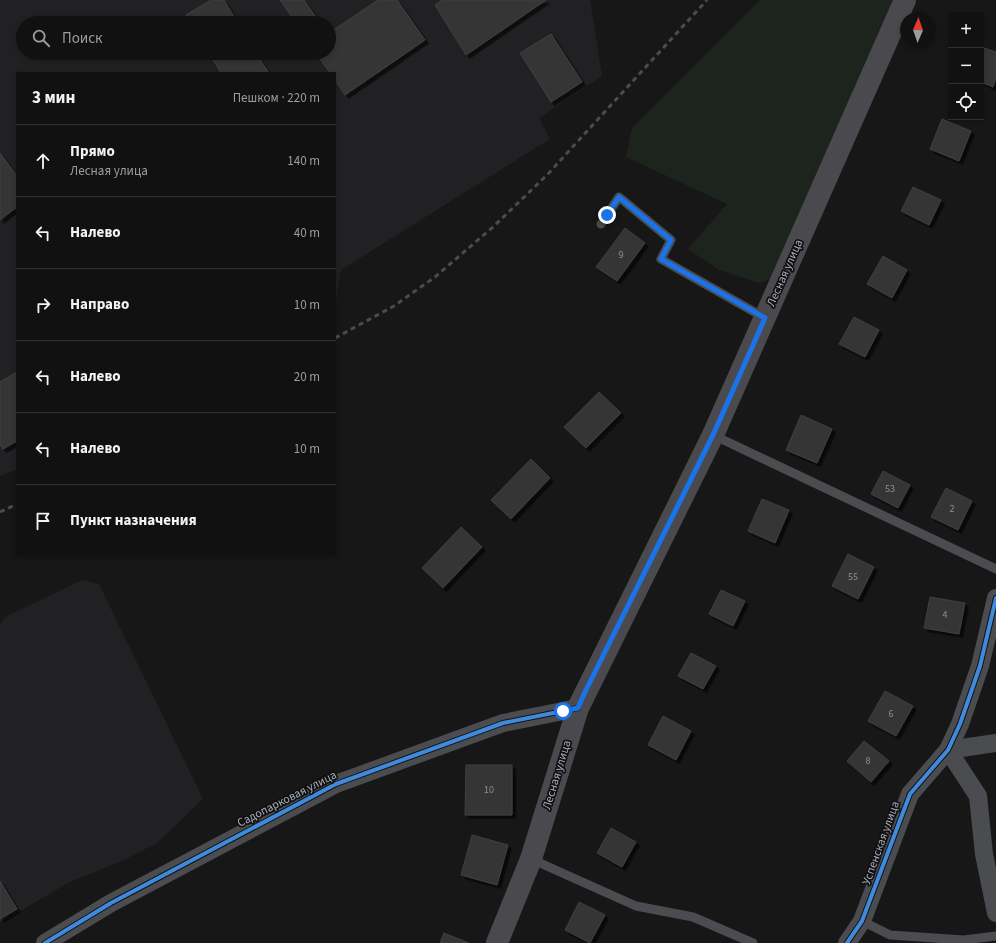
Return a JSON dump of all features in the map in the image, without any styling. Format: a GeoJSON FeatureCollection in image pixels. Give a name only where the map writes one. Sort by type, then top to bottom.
{"type":"FeatureCollection","features":[{"type":"Feature","properties":{"kind":"main road","name":"Лесная улица"},"geometry":{"type":"LineString","coordinates":[[497,943],[531,859],[578,708],[713,435],[905,0]]}},
{"type":"Feature","properties":{"kind":"street","name":"Успенская улица"},"geometry":{"type":"LineString","coordinates":[[848,943],[862,921],[910,794],[948,750],[960,724],[980,666],[996,598]]}},
{"type":"Feature","properties":{"kind":"street","name":"Садопарковая улица"},"geometry":{"type":"LineString","coordinates":[[45,943],[111,903],[336,784],[502,723],[578,708]]}},
{"type":"Feature","properties":{"kind":"street"},"geometry":{"type":"LineString","coordinates":[[996,743],[948,750],[978,796],[984,854],[996,913]]}},
{"type":"Feature","properties":{"kind":"lane"},"geometry":{"type":"LineString","coordinates":[[600,224],[619,197],[671,240],[661,259],[765,318]]}},
{"type":"Feature","properties":{"kind":"lane"},"geometry":{"type":"LineString","coordinates":[[713,435],[996,569]]}},
{"type":"Feature","properties":{"kind":"lane"},"geometry":{"type":"LineString","coordinates":[[531,859],[636,906],[693,916],[753,943]]}},
{"type":"Feature","properties":{"kind":"lane"},"geometry":{"type":"LineString","coordinates":[[862,921],[890,935],[964,940],[996,936]]}},
{"type":"Feature","properties":{"kind":"shaded area"},"geometry":{"type":"Polygon","coordinates":[[[0,0],[590,0],[602,76],[539,118],[550,139],[341,270],[336,301],[336,72],[16,72],[16,469],[0,475],[0,0]]]}},
{"type":"Feature","properties":{"kind":"shaded area"},"geometry":{"type":"Polygon","coordinates":[[[760,0],[910,0],[904,12],[900,12],[900,21],[782,275],[759,283],[719,270],[688,249],[727,204],[626,157],[632,128],[760,0]]]}},
{"type":"Feature","properties":{"kind":"shaded area"},"geometry":{"type":"Polygon","coordinates":[[[82,580],[99,584],[203,799],[157,843],[122,861],[68,883],[0,923],[0,625],[5,617],[82,580]]]}},
{"type":"Feature","properties":{"kind":"building"},"geometry":{"type":"Polygon","coordinates":[[[211,0],[224,0],[234,16],[187,16],[211,0]]]}},
{"type":"Feature","properties":{"kind":"building"},"geometry":{"type":"Polygon","coordinates":[[[280,0],[304,0],[315,16],[291,16],[280,0]]]}},
{"type":"Feature","properties":{"kind":"building"},"geometry":{"type":"Polygon","coordinates":[[[378,0],[397,0],[425,40],[345,95],[336,82],[336,72],[329,72],[321,60],[336,60],[336,28],[378,0]]]}},
{"type":"Feature","properties":{"kind":"building"},"geometry":{"type":"Polygon","coordinates":[[[442,0],[546,0],[466,55],[435,5],[442,0]]]}},
{"type":"Feature","properties":{"kind":"building"},"geometry":{"type":"Polygon","coordinates":[[[551,34],[582,82],[551,102],[520,53],[551,34]]]}},
{"type":"Feature","properties":{"kind":"building"},"geometry":{"type":"Polygon","coordinates":[[[984,48],[996,52],[996,78],[993,87],[984,83],[984,48]]]}},
{"type":"Feature","properties":{"kind":"building"},"geometry":{"type":"Polygon","coordinates":[[[213,60],[261,60],[268,72],[220,72],[213,60]]]}},
{"type":"Feature","properties":{"kind":"building"},"geometry":{"type":"Polygon","coordinates":[[[942,119],[971,131],[959,161],[930,149],[942,119]]]}},
{"type":"Feature","properties":{"kind":"building"},"geometry":{"type":"Polygon","coordinates":[[[0,153],[16,175],[16,208],[0,220],[0,153]]]}},
{"type":"Feature","properties":{"kind":"building"},"geometry":{"type":"Polygon","coordinates":[[[913,187],[941,200],[929,225],[901,211],[913,187]]]}},
{"type":"Feature","properties":{"kind":"building"},"geometry":{"type":"Polygon","coordinates":[[[625,228],[645,243],[617,281],[596,267],[625,228]]]}},
{"type":"Feature","properties":{"kind":"building"},"geometry":{"type":"Polygon","coordinates":[[[883,256],[907,270],[892,298],[867,284],[883,256]]]}},
{"type":"Feature","properties":{"kind":"building"},"geometry":{"type":"Polygon","coordinates":[[[854,317],[879,330],[865,357],[839,344],[854,317]]]}},
{"type":"Feature","properties":{"kind":"building"},"geometry":{"type":"Polygon","coordinates":[[[16,373],[16,442],[3,449],[0,444],[0,382],[16,373]]]}},
{"type":"Feature","properties":{"kind":"building"},"geometry":{"type":"Polygon","coordinates":[[[599,392],[621,413],[586,448],[564,427],[599,392]]]}},
{"type":"Feature","properties":{"kind":"building"},"geometry":{"type":"Polygon","coordinates":[[[801,415],[832,429],[817,463],[786,450],[801,415]]]}},
{"type":"Feature","properties":{"kind":"building"},"geometry":{"type":"Polygon","coordinates":[[[531,459],[550,478],[511,519],[491,500],[531,459]]]}},
{"type":"Feature","properties":{"kind":"building"},"geometry":{"type":"Polygon","coordinates":[[[883,471],[910,485],[898,508],[871,494],[883,471]]]}},
{"type":"Feature","properties":{"kind":"building"},"geometry":{"type":"Polygon","coordinates":[[[946,488],[972,501],[958,530],[931,517],[946,488]]]}},
{"type":"Feature","properties":{"kind":"building"},"geometry":{"type":"Polygon","coordinates":[[[762,499],[789,510],[775,543],[748,531],[762,499]]]}},
{"type":"Feature","properties":{"kind":"building"},"geometry":{"type":"Polygon","coordinates":[[[461,527],[482,547],[443,588],[422,568],[461,527]]]}},
{"type":"Feature","properties":{"kind":"building"},"geometry":{"type":"Polygon","coordinates":[[[848,554],[874,567],[858,599],[832,586],[848,554]]]}},
{"type":"Feature","properties":{"kind":"building"},"geometry":{"type":"Polygon","coordinates":[[[721,590],[745,601],[733,626],[709,614],[721,590]]]}},
{"type":"Feature","properties":{"kind":"building"},"geometry":{"type":"Polygon","coordinates":[[[930,597],[965,603],[959,634],[924,628],[930,597]]]}},
{"type":"Feature","properties":{"kind":"building"},"geometry":{"type":"Polygon","coordinates":[[[691,653],[716,666],[703,689],[678,676],[691,653]]]}},
{"type":"Feature","properties":{"kind":"building"},"geometry":{"type":"Polygon","coordinates":[[[885,691],[913,706],[896,736],[868,721],[885,691]]]}},
{"type":"Feature","properties":{"kind":"building"},"geometry":{"type":"Polygon","coordinates":[[[663,716],[691,731],[676,760],[648,745],[663,716]]]}},
{"type":"Feature","properties":{"kind":"building"},"geometry":{"type":"Polygon","coordinates":[[[864,741],[889,761],[871,782],[847,761],[864,741]]]}},
{"type":"Feature","properties":{"kind":"building"},"geometry":{"type":"Polygon","coordinates":[[[466,765],[512,765],[512,815],[465,815],[466,765]]]}},
{"type":"Feature","properties":{"kind":"building"},"geometry":{"type":"Polygon","coordinates":[[[611,828],[636,842],[622,867],[597,853],[611,828]]]}},
{"type":"Feature","properties":{"kind":"building"},"geometry":{"type":"Polygon","coordinates":[[[472,835],[508,845],[497,885],[461,875],[472,835]]]}},
{"type":"Feature","properties":{"kind":"building"},"geometry":{"type":"Polygon","coordinates":[[[0,881],[17,909],[0,919],[0,881]]]}},
{"type":"Feature","properties":{"kind":"building"},"geometry":{"type":"Polygon","coordinates":[[[579,902],[605,915],[590,943],[565,930],[579,902]]]}},
{"type":"Feature","properties":{"kind":"building"},"geometry":{"type":"Polygon","coordinates":[[[444,933],[469,943],[440,943],[444,933]]]}},
{"type":"Feature","properties":{"kind":"railway"},"geometry":{"type":"LineString","coordinates":[[336,337],[394,306],[435,277],[493,227],[547,175],[707,0]]}},
{"type":"Feature","properties":{"kind":"railway"},"geometry":{"type":"LineString","coordinates":[[0,512],[16,504]]}},
{"type":"Feature","properties":{"kind":"cycle path"},"geometry":{"type":"LineString","coordinates":[[847,943],[862,921],[910,794],[948,750],[960,724],[980,666],[996,598]]}},
{"type":"Feature","properties":{"kind":"cycle path"},"geometry":{"type":"LineString","coordinates":[[45,943],[111,903],[336,784],[503,723],[578,708]]}},
{"type":"Feature","properties":{"kind":"route"},"geometry":{"type":"LineString","coordinates":[[563,711],[578,708],[713,435],[765,318],[661,259],[671,240],[619,197],[607,215]]}}]}
